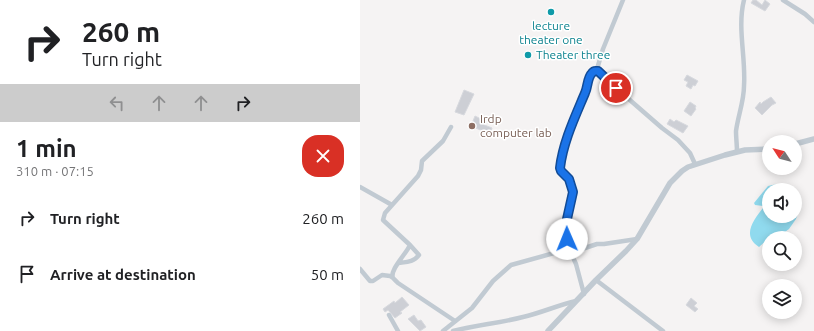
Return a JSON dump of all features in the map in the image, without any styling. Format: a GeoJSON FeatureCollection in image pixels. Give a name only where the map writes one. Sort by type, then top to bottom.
{"type":"FeatureCollection","features":[{"type":"Feature","properties":{"kind":"street"},"geometry":{"type":"LineString","coordinates":[[623,0],[603,49],[597,67],[598,71],[662,128],[678,140],[690,152],[695,164]]}},
{"type":"Feature","properties":{"kind":"street"},"geometry":{"type":"LineString","coordinates":[[737,152],[736,132],[744,86],[744,58],[741,28],[741,13],[744,0]]}},
{"type":"Feature","properties":{"kind":"street"},"geometry":{"type":"LineString","coordinates":[[783,0],[805,14],[814,22]]}},
{"type":"Feature","properties":{"kind":"street"},"geometry":{"type":"LineString","coordinates":[[584,294],[576,264],[570,251],[567,239],[567,225],[573,192],[568,177],[561,171],[561,161],[590,77],[594,71],[598,71]]}},
{"type":"Feature","properties":{"kind":"street"},"geometry":{"type":"LineString","coordinates":[[399,263],[408,262],[417,258],[418,255],[410,245],[383,220],[385,213],[418,176],[421,170],[422,161],[443,141],[451,127]]}},
{"type":"Feature","properties":{"kind":"street"},"geometry":{"type":"LineString","coordinates":[[802,143],[814,140]]}},
{"type":"Feature","properties":{"kind":"street"},"geometry":{"type":"LineString","coordinates":[[548,331],[637,239],[670,183],[682,171],[688,166],[725,155],[745,150],[762,149]]}},
{"type":"Feature","properties":{"kind":"street"},"geometry":{"type":"LineString","coordinates":[[360,186],[392,205]]}},
{"type":"Feature","properties":{"kind":"street"},"geometry":{"type":"LineString","coordinates":[[443,331],[472,308],[497,276],[511,266],[551,254],[584,249],[597,244],[637,239]]}},
{"type":"Feature","properties":{"kind":"street"},"geometry":{"type":"LineString","coordinates":[[393,278],[392,275],[394,269],[410,245]]}},
{"type":"Feature","properties":{"kind":"street"},"geometry":{"type":"LineString","coordinates":[[360,269],[370,281],[373,281],[382,275],[390,276],[398,283],[456,321]]}},
{"type":"Feature","properties":{"kind":"street"},"geometry":{"type":"LineString","coordinates":[[596,280],[664,331]]}},
{"type":"Feature","properties":{"kind":"street"},"geometry":{"type":"LineString","coordinates":[[453,331],[524,317],[576,301]]}},
{"type":"Feature","properties":{"kind":"street"},"geometry":{"type":"LineString","coordinates":[[390,315],[398,331]]}},
{"type":"Feature","properties":{"kind":"water"},"geometry":{"type":"Polygon","coordinates":[[[762,193],[762,206],[755,205],[754,203],[762,193]]]}},
{"type":"Feature","properties":{"kind":"water"},"geometry":{"type":"Polygon","coordinates":[[[762,209],[762,223],[793,223],[786,231],[762,231],[762,244],[759,247],[754,243],[750,233],[756,217],[762,209]]]}},
{"type":"Feature","properties":{"kind":"building"},"geometry":{"type":"Polygon","coordinates":[[[753,0],[756,0],[762,5],[765,0],[770,4],[765,11],[751,3],[753,0]]]}},
{"type":"Feature","properties":{"kind":"building"},"geometry":{"type":"Polygon","coordinates":[[[687,75],[698,81],[691,89],[686,86],[688,82],[684,80],[687,75]]]}},
{"type":"Feature","properties":{"kind":"building"},"geometry":{"type":"Polygon","coordinates":[[[464,90],[474,94],[464,115],[455,112],[464,90]]]}},
{"type":"Feature","properties":{"kind":"building"},"geometry":{"type":"Polygon","coordinates":[[[771,97],[776,103],[762,115],[755,108],[760,102],[761,104],[771,97]]]}},
{"type":"Feature","properties":{"kind":"building"},"geometry":{"type":"Polygon","coordinates":[[[690,102],[696,106],[696,109],[691,116],[684,111],[690,102]]]}},
{"type":"Feature","properties":{"kind":"building"},"geometry":{"type":"Polygon","coordinates":[[[475,116],[483,120],[482,124],[492,128],[490,134],[471,126],[475,116]]]}},
{"type":"Feature","properties":{"kind":"building"},"geometry":{"type":"Polygon","coordinates":[[[670,119],[674,122],[676,120],[688,126],[683,133],[667,124],[670,119]]]}},
{"type":"Feature","properties":{"kind":"building"},"geometry":{"type":"Polygon","coordinates":[[[402,297],[409,305],[400,312],[402,313],[395,318],[388,310],[385,312],[383,309],[394,301],[395,303],[402,297]]]}},
{"type":"Feature","properties":{"kind":"building"},"geometry":{"type":"Polygon","coordinates":[[[691,298],[697,303],[694,306],[698,309],[695,312],[686,305],[691,298]]]}},
{"type":"Feature","properties":{"kind":"building"},"geometry":{"type":"Polygon","coordinates":[[[414,315],[418,321],[421,320],[426,327],[420,331],[408,319],[414,315]]]}},
{"type":"Feature","properties":{"kind":"place","name":"lecture theater one"},"geometry":{"type":"Point","coordinates":[551,12]}},
{"type":"Feature","properties":{"kind":"place","name":"Theater three"},"geometry":{"type":"Point","coordinates":[528,55]}},
{"type":"Feature","properties":{"kind":"place","name":"Irdp computer lab"},"geometry":{"type":"Point","coordinates":[472,126]}},
{"type":"Feature","properties":{"kind":"route"},"geometry":{"type":"LineString","coordinates":[[567,239],[567,219],[573,192],[568,177],[561,171],[560,168],[568,138],[592,73],[594,71],[598,71],[616,88]]}}]}
